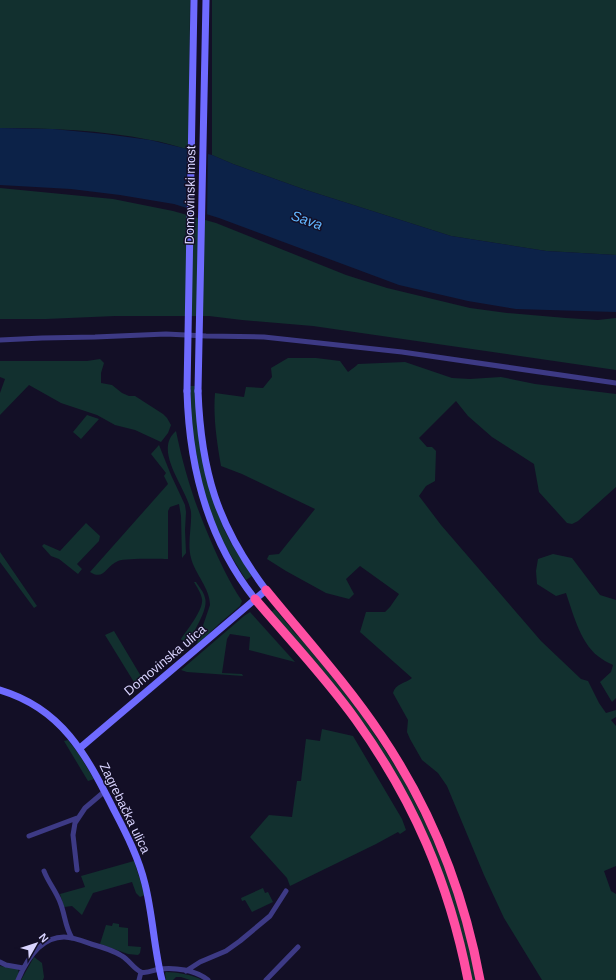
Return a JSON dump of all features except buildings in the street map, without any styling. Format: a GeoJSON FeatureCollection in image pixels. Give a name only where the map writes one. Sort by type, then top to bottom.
{"type":"FeatureCollection","features":[{"type":"Feature","properties":{"kind":"highway"},"geometry":{"type":"LineString","coordinates":[[266,590],[359,703],[409,780],[428,817],[458,890],[476,956],[480,980]]}},
{"type":"Feature","properties":{"kind":"highway"},"geometry":{"type":"LineString","coordinates":[[255,599],[356,720],[400,790],[419,825],[434,860],[460,942],[468,980]]}},
{"type":"Feature","properties":{"kind":"main road","name":"Domovinski most"},"geometry":{"type":"LineString","coordinates":[[194,0],[187,391],[189,437],[193,461],[209,516],[220,544],[241,582],[255,599]]}},
{"type":"Feature","properties":{"kind":"main road","name":"Domovinski most"},"geometry":{"type":"LineString","coordinates":[[206,0],[198,391],[203,451],[216,501],[234,544],[266,590]]}},
{"type":"Feature","properties":{"kind":"main road","name":"Domovinska ulica"},"geometry":{"type":"LineString","coordinates":[[80,748],[266,590]]}},
{"type":"Feature","properties":{"kind":"main road","name":"Zagrebačka ulica"},"geometry":{"type":"LineString","coordinates":[[0,690],[26,701],[50,716],[64,728],[80,748],[105,791],[134,850],[143,876],[149,902],[162,980]]}},
{"type":"Feature","properties":{"kind":"street"},"geometry":{"type":"LineString","coordinates":[[0,340],[95,338],[166,334],[264,337],[402,352],[616,383]]}},
{"type":"Feature","properties":{"kind":"street"},"geometry":{"type":"LineString","coordinates":[[77,870],[73,829],[77,818],[91,802],[105,791]]}},
{"type":"Feature","properties":{"kind":"street"},"geometry":{"type":"LineString","coordinates":[[28,836],[77,818]]}},
{"type":"Feature","properties":{"kind":"street"},"geometry":{"type":"LineString","coordinates":[[44,871],[48,882],[60,902],[66,925],[72,938]]}},
{"type":"Feature","properties":{"kind":"street"},"geometry":{"type":"LineString","coordinates":[[186,971],[200,962],[226,951],[240,941],[270,916],[286,891]]}},
{"type":"Feature","properties":{"kind":"street"},"geometry":{"type":"LineString","coordinates":[[58,938],[62,934],[66,925]]}},
{"type":"Feature","properties":{"kind":"street"},"geometry":{"type":"LineString","coordinates":[[18,980],[23,968],[33,952],[46,943],[58,938],[72,938],[116,953],[126,959],[141,972],[159,969],[174,969],[198,974],[208,980]]}},
{"type":"Feature","properties":{"kind":"street"},"geometry":{"type":"LineString","coordinates":[[266,980],[298,948]]}},
{"type":"Feature","properties":{"kind":"street"},"geometry":{"type":"LineString","coordinates":[[0,962],[6,965],[23,968]]}},
{"type":"Feature","properties":{"kind":"street"},"geometry":{"type":"LineString","coordinates":[[139,980],[141,972]]}},
{"type":"Feature","properties":{"kind":"green space"},"geometry":{"type":"Polygon","coordinates":[[[0,0],[190,0],[189,150],[160,142],[113,134],[57,129],[0,128],[0,0]]]}},
{"type":"Feature","properties":{"kind":"green space"},"geometry":{"type":"Polygon","coordinates":[[[212,0],[616,0],[616,255],[546,251],[451,236],[303,189],[212,155],[212,0]]]}},
{"type":"Feature","properties":{"kind":"green space"},"geometry":{"type":"Polygon","coordinates":[[[0,188],[113,199],[173,211],[216,223],[346,275],[387,288],[470,308],[566,318],[598,320],[616,318],[616,370],[313,326],[209,316],[115,316],[0,319],[0,188]]]}},
{"type":"Feature","properties":{"kind":"green space"},"geometry":{"type":"Polygon","coordinates":[[[288,358],[316,358],[340,361],[348,372],[358,364],[405,362],[452,378],[470,379],[501,377],[535,384],[616,394],[616,487],[578,521],[572,524],[567,523],[539,492],[534,464],[492,437],[468,416],[456,401],[419,438],[427,447],[432,447],[436,451],[435,481],[426,486],[419,496],[441,525],[541,641],[581,679],[588,681],[606,713],[616,710],[616,717],[611,720],[616,726],[616,866],[604,871],[611,891],[616,894],[616,980],[542,980],[504,918],[484,875],[447,786],[438,773],[422,760],[407,732],[408,720],[393,693],[398,686],[412,678],[360,632],[366,612],[385,612],[399,594],[360,566],[346,579],[354,594],[349,599],[326,593],[267,559],[269,555],[279,554],[315,509],[242,474],[221,466],[215,421],[215,393],[244,397],[246,387],[263,388],[272,377],[271,368],[288,358]]]}},
{"type":"Feature","properties":{"kind":"green space"},"geometry":{"type":"Polygon","coordinates":[[[100,359],[104,363],[101,373],[101,383],[112,385],[122,393],[129,396],[135,396],[167,418],[171,425],[168,433],[161,442],[135,430],[115,425],[97,415],[61,403],[29,385],[0,415],[0,393],[5,379],[0,377],[0,361],[87,361],[100,359]]]}},
{"type":"Feature","properties":{"kind":"green space"},"geometry":{"type":"Polygon","coordinates":[[[190,386],[196,386],[214,502],[223,527],[231,543],[252,576],[246,580],[222,541],[207,504],[192,442],[190,386]]]}},
{"type":"Feature","properties":{"kind":"green space"},"geometry":{"type":"Polygon","coordinates":[[[87,415],[99,419],[81,439],[73,432],[87,415]]]}},
{"type":"Feature","properties":{"kind":"green space"},"geometry":{"type":"Polygon","coordinates":[[[176,431],[182,459],[199,512],[221,563],[242,601],[240,606],[196,646],[210,605],[208,593],[191,558],[189,547],[191,512],[189,503],[169,459],[168,449],[170,439],[176,431]]]}},
{"type":"Feature","properties":{"kind":"green space"},"geometry":{"type":"Polygon","coordinates":[[[159,445],[185,505],[186,553],[182,558],[181,516],[179,504],[170,507],[168,511],[168,559],[122,560],[114,563],[102,574],[99,575],[90,572],[168,484],[164,476],[166,473],[151,454],[159,445]]]}},
{"type":"Feature","properties":{"kind":"green space"},"geometry":{"type":"Polygon","coordinates":[[[86,523],[100,536],[99,541],[77,564],[82,569],[78,574],[59,559],[51,556],[42,546],[44,544],[60,551],[86,523]]]}},
{"type":"Feature","properties":{"kind":"green space"},"geometry":{"type":"Polygon","coordinates":[[[0,552],[37,606],[34,608],[0,562],[0,552]]]}},
{"type":"Feature","properties":{"kind":"green space"},"geometry":{"type":"Polygon","coordinates":[[[553,554],[572,558],[600,595],[616,600],[616,698],[612,702],[600,682],[611,672],[613,665],[595,653],[583,638],[575,621],[566,593],[556,596],[537,584],[536,571],[538,559],[553,554]]]}},
{"type":"Feature","properties":{"kind":"green space"},"geometry":{"type":"Polygon","coordinates":[[[194,582],[196,582],[203,592],[206,603],[202,616],[186,647],[181,639],[202,603],[201,595],[194,582]]]}},
{"type":"Feature","properties":{"kind":"green space"},"geometry":{"type":"Polygon","coordinates":[[[275,609],[308,646],[362,715],[403,778],[426,824],[449,877],[467,936],[476,980],[472,980],[464,945],[393,771],[270,613],[275,609]]]}},
{"type":"Feature","properties":{"kind":"green space"},"geometry":{"type":"Polygon","coordinates":[[[250,612],[295,662],[249,650],[250,637],[230,634],[227,639],[222,673],[242,674],[243,676],[187,672],[181,670],[244,616],[250,612]]]}},
{"type":"Feature","properties":{"kind":"green space"},"geometry":{"type":"Polygon","coordinates":[[[114,631],[145,683],[137,687],[105,635],[114,631]]]}},
{"type":"Feature","properties":{"kind":"green space"},"geometry":{"type":"Polygon","coordinates":[[[322,729],[353,736],[402,819],[406,830],[400,834],[398,832],[290,886],[287,878],[250,837],[269,815],[292,817],[297,781],[301,781],[306,739],[320,741],[322,729]]]}},
{"type":"Feature","properties":{"kind":"green space"},"geometry":{"type":"Polygon","coordinates":[[[68,740],[94,779],[88,781],[64,741],[68,740]]]}},
{"type":"Feature","properties":{"kind":"green space"},"geometry":{"type":"Polygon","coordinates":[[[134,861],[145,895],[140,897],[136,893],[132,882],[93,893],[82,915],[72,906],[64,907],[60,894],[85,887],[81,876],[134,861]]]}},
{"type":"Feature","properties":{"kind":"green space"},"geometry":{"type":"Polygon","coordinates":[[[263,888],[265,893],[268,892],[273,902],[252,912],[245,900],[242,901],[241,898],[263,888]]]}},
{"type":"Feature","properties":{"kind":"green space"},"geometry":{"type":"Polygon","coordinates":[[[113,923],[119,924],[119,927],[128,928],[128,946],[141,947],[138,955],[128,954],[100,944],[106,925],[112,926],[113,923]]]}},
{"type":"Feature","properties":{"kind":"green space"},"geometry":{"type":"Polygon","coordinates":[[[34,957],[42,963],[43,980],[21,980],[34,957]]]}},
{"type":"Feature","properties":{"kind":"green space"},"geometry":{"type":"Polygon","coordinates":[[[0,966],[18,969],[19,974],[16,980],[0,980],[0,966]]]}},
{"type":"Feature","properties":{"kind":"green space"},"geometry":{"type":"Polygon","coordinates":[[[166,972],[185,974],[202,980],[190,980],[176,977],[173,980],[166,980],[166,972]]]}},
{"type":"Feature","properties":{"kind":"water","name":"Sava"},"geometry":{"type":"Polygon","coordinates":[[[0,128],[53,129],[150,140],[212,155],[303,189],[451,236],[546,251],[616,255],[616,312],[516,309],[468,301],[399,285],[219,218],[174,204],[71,189],[0,185],[0,128]]]}},
{"type":"Feature","properties":{"kind":"pier"},"geometry":{"type":"Polygon","coordinates":[[[187,147],[208,152],[207,216],[186,210],[187,147]]]}}]}
